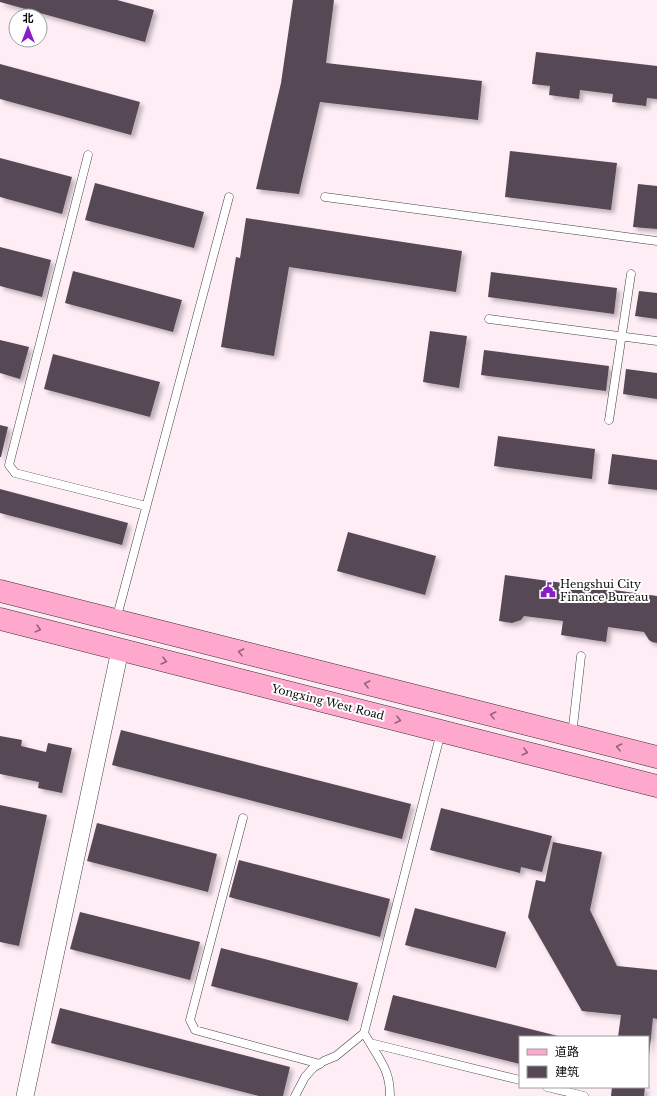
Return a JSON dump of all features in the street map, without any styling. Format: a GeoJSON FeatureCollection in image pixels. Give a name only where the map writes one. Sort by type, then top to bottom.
{"type":"FeatureCollection","features":[{"type":"Feature","properties":{"kind":"main road"},"geometry":{"type":"LineString","coordinates":[[0,591],[657,757]]}},
{"type":"Feature","properties":{"kind":"main road","name":"Yongxing West Road"},"geometry":{"type":"LineString","coordinates":[[0,619],[657,786]]}},
{"type":"Feature","properties":{"kind":"street"},"geometry":{"type":"LineString","coordinates":[[25,1096],[120,650]]}},
{"type":"Feature","properties":{"kind":"lane"},"geometry":{"type":"LineString","coordinates":[[88,156],[9,466],[15,473],[146,506]]}},
{"type":"Feature","properties":{"kind":"lane"},"geometry":{"type":"LineString","coordinates":[[116,620],[229,197]]}},
{"type":"Feature","properties":{"kind":"lane"},"geometry":{"type":"LineString","coordinates":[[325,197],[657,241]]}},
{"type":"Feature","properties":{"kind":"lane"},"geometry":{"type":"LineString","coordinates":[[609,420],[631,274]]}},
{"type":"Feature","properties":{"kind":"lane"},"geometry":{"type":"LineString","coordinates":[[489,319],[657,341]]}},
{"type":"Feature","properties":{"kind":"lane"},"geometry":{"type":"LineString","coordinates":[[572,735],[581,656]]}},
{"type":"Feature","properties":{"kind":"lane"},"geometry":{"type":"LineString","coordinates":[[295,1096],[305,1077],[320,1064],[336,1056],[364,1033],[442,731]]}},
{"type":"Feature","properties":{"kind":"lane"},"geometry":{"type":"LineString","coordinates":[[243,818],[190,1020],[195,1030],[320,1064]]}},
{"type":"Feature","properties":{"kind":"lane"},"geometry":{"type":"LineString","coordinates":[[364,1033],[385,1067],[390,1083],[390,1096]]}},
{"type":"Feature","properties":{"kind":"lane"},"geometry":{"type":"LineString","coordinates":[[370,1043],[519,1080]]}},
{"type":"Feature","properties":{"kind":"lane"},"geometry":{"type":"LineString","coordinates":[[551,1088],[584,1096]]}},
{"type":"Feature","properties":{"kind":"building"},"geometry":{"type":"Polygon","coordinates":[[[0,0],[117,0],[154,10],[145,42],[48,15],[48,8],[22,8],[0,2],[0,0]]]}},
{"type":"Feature","properties":{"kind":"building"},"geometry":{"type":"Polygon","coordinates":[[[293,0],[334,0],[326,63],[482,81],[478,120],[320,102],[299,194],[256,189],[281,83],[293,0]]]}},
{"type":"Feature","properties":{"kind":"building"},"geometry":{"type":"Polygon","coordinates":[[[536,52],[657,66],[657,99],[647,98],[646,106],[612,102],[613,94],[580,90],[579,99],[549,95],[550,86],[532,84],[536,52]]]}},
{"type":"Feature","properties":{"kind":"building"},"geometry":{"type":"Polygon","coordinates":[[[0,64],[140,102],[131,135],[0,99],[0,64]]]}},
{"type":"Feature","properties":{"kind":"building"},"geometry":{"type":"Polygon","coordinates":[[[510,151],[617,163],[611,210],[505,197],[510,151]]]}},
{"type":"Feature","properties":{"kind":"building"},"geometry":{"type":"Polygon","coordinates":[[[0,158],[72,177],[62,214],[0,197],[0,158]]]}},
{"type":"Feature","properties":{"kind":"building"},"geometry":{"type":"Polygon","coordinates":[[[95,183],[204,212],[194,248],[85,220],[95,183]]]}},
{"type":"Feature","properties":{"kind":"building"},"geometry":{"type":"Polygon","coordinates":[[[638,184],[657,186],[657,229],[633,227],[638,184]]]}},
{"type":"Feature","properties":{"kind":"building"},"geometry":{"type":"Polygon","coordinates":[[[246,218],[462,251],[456,292],[289,267],[274,356],[221,347],[236,257],[240,258],[246,218]]]}},
{"type":"Feature","properties":{"kind":"building"},"geometry":{"type":"Polygon","coordinates":[[[0,247],[51,260],[42,297],[0,286],[0,247]]]}},
{"type":"Feature","properties":{"kind":"building"},"geometry":{"type":"Polygon","coordinates":[[[73,271],[182,300],[173,332],[65,303],[73,271]]]}},
{"type":"Feature","properties":{"kind":"building"},"geometry":{"type":"Polygon","coordinates":[[[491,272],[617,288],[614,314],[488,297],[491,272]]]}},
{"type":"Feature","properties":{"kind":"building"},"geometry":{"type":"Polygon","coordinates":[[[639,291],[657,293],[657,319],[635,316],[639,291]]]}},
{"type":"Feature","properties":{"kind":"building"},"geometry":{"type":"Polygon","coordinates":[[[430,331],[467,336],[459,388],[423,382],[430,331]]]}},
{"type":"Feature","properties":{"kind":"building"},"geometry":{"type":"Polygon","coordinates":[[[0,340],[29,347],[20,379],[0,373],[0,340]]]}},
{"type":"Feature","properties":{"kind":"building"},"geometry":{"type":"Polygon","coordinates":[[[484,350],[609,366],[606,391],[481,375],[484,350]]]}},
{"type":"Feature","properties":{"kind":"building"},"geometry":{"type":"Polygon","coordinates":[[[53,354],[160,382],[150,417],[44,389],[53,354]]]}},
{"type":"Feature","properties":{"kind":"building"},"geometry":{"type":"Polygon","coordinates":[[[626,369],[657,373],[657,399],[623,394],[626,369]]]}},
{"type":"Feature","properties":{"kind":"building"},"geometry":{"type":"Polygon","coordinates":[[[0,425],[8,427],[1,457],[0,457],[0,425]]]}},
{"type":"Feature","properties":{"kind":"building"},"geometry":{"type":"Polygon","coordinates":[[[498,436],[595,449],[592,479],[494,466],[498,436]]]}},
{"type":"Feature","properties":{"kind":"building"},"geometry":{"type":"Polygon","coordinates":[[[612,454],[657,460],[657,490],[608,484],[612,454]]]}},
{"type":"Feature","properties":{"kind":"building"},"geometry":{"type":"Polygon","coordinates":[[[0,489],[128,523],[122,545],[0,513],[0,489]]]}},
{"type":"Feature","properties":{"kind":"building"},"geometry":{"type":"Polygon","coordinates":[[[348,532],[436,556],[425,595],[337,571],[348,532]]]}},
{"type":"Feature","properties":{"kind":"building"},"geometry":{"type":"Polygon","coordinates":[[[505,575],[657,596],[657,643],[649,640],[644,632],[608,627],[606,642],[561,635],[563,621],[524,616],[521,620],[512,623],[499,621],[505,575]]]}},
{"type":"Feature","properties":{"kind":"building"},"geometry":{"type":"Polygon","coordinates":[[[121,730],[411,804],[402,839],[112,765],[121,730]]]}},
{"type":"Feature","properties":{"kind":"building"},"geometry":{"type":"Polygon","coordinates":[[[0,736],[22,740],[21,746],[46,752],[48,743],[72,748],[62,793],[38,788],[39,782],[0,774],[0,736]]]}},
{"type":"Feature","properties":{"kind":"building"},"geometry":{"type":"Polygon","coordinates":[[[0,805],[47,815],[19,946],[0,942],[0,805]]]}},
{"type":"Feature","properties":{"kind":"building"},"geometry":{"type":"Polygon","coordinates":[[[441,808],[552,836],[542,872],[521,867],[520,873],[430,850],[441,808]]]}},
{"type":"Feature","properties":{"kind":"building"},"geometry":{"type":"Polygon","coordinates":[[[97,823],[217,854],[208,892],[87,861],[97,823]]]}},
{"type":"Feature","properties":{"kind":"building"},"geometry":{"type":"Polygon","coordinates":[[[553,842],[602,852],[590,910],[617,966],[657,970],[657,1019],[653,1018],[649,1056],[649,1036],[618,1036],[621,1015],[582,1011],[528,917],[536,880],[545,882],[553,842]]]}},
{"type":"Feature","properties":{"kind":"building"},"geometry":{"type":"Polygon","coordinates":[[[239,860],[390,899],[380,937],[229,897],[239,860]]]}},
{"type":"Feature","properties":{"kind":"building"},"geometry":{"type":"Polygon","coordinates":[[[415,908],[506,932],[496,968],[405,945],[415,908]]]}},
{"type":"Feature","properties":{"kind":"building"},"geometry":{"type":"Polygon","coordinates":[[[80,912],[200,942],[190,980],[70,949],[80,912]]]}},
{"type":"Feature","properties":{"kind":"building"},"geometry":{"type":"Polygon","coordinates":[[[221,948],[358,983],[348,1021],[211,986],[221,948]]]}},
{"type":"Feature","properties":{"kind":"building"},"geometry":{"type":"Polygon","coordinates":[[[393,995],[558,1036],[519,1036],[519,1064],[384,1030],[393,995]]]}},
{"type":"Feature","properties":{"kind":"building"},"geometry":{"type":"Polygon","coordinates":[[[60,1008],[290,1067],[283,1096],[259,1096],[51,1043],[60,1008]]]}},
{"type":"Feature","properties":{"kind":"building"},"geometry":{"type":"Polygon","coordinates":[[[612,1088],[645,1088],[644,1096],[611,1096],[612,1088]]]}},
{"type":"Feature","properties":{"kind":"place","name":"Hengshui City Finance Bureau"},"geometry":{"type":"Point","coordinates":[548,590]}}]}
